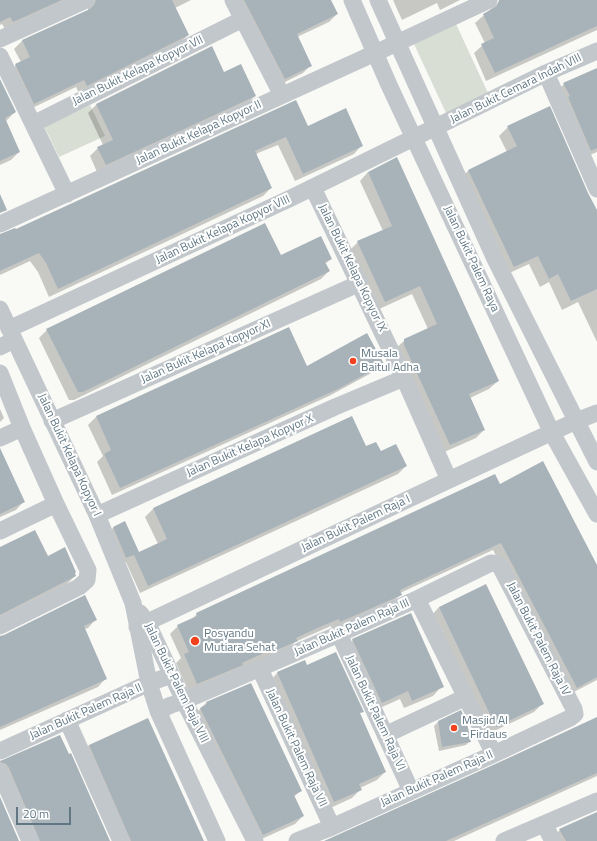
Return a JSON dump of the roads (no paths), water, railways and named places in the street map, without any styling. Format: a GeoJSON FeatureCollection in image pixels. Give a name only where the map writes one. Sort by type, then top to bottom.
{"type":"FeatureCollection","features":[{"type":"Feature","properties":{"kind":"street"},"geometry":{"type":"LineString","coordinates":[[0,39],[86,0]]}},
{"type":"Feature","properties":{"kind":"street"},"geometry":{"type":"LineString","coordinates":[[234,0],[282,95]]}},
{"type":"Feature","properties":{"kind":"street","name":"Jalan Bukit Palem Raya"},"geometry":{"type":"LineString","coordinates":[[352,0],[414,139],[552,433],[597,514]]}},
{"type":"Feature","properties":{"kind":"street","name":"Jalan Bukit Palem Raya"},"geometry":{"type":"LineString","coordinates":[[378,0],[495,259],[597,462]]}},
{"type":"Feature","properties":{"kind":"street","name":"Jalan Bukit Kelapa Kopyor II"},"geometry":{"type":"LineString","coordinates":[[0,224],[489,0]]}},
{"type":"Feature","properties":{"kind":"street","name":"Jalan Bukit Kelapa Kopyor VII"},"geometry":{"type":"LineString","coordinates":[[33,124],[243,19]]}},
{"type":"Feature","properties":{"kind":"street","name":"Jalan Bukit Cemara Indah VIII"},"geometry":{"type":"LineString","coordinates":[[436,128],[546,73],[597,51]]}},
{"type":"Feature","properties":{"kind":"street"},"geometry":{"type":"LineString","coordinates":[[0,56],[67,194]]}},
{"type":"Feature","properties":{"kind":"street"},"geometry":{"type":"LineString","coordinates":[[546,73],[593,171],[597,189]]}},
{"type":"Feature","properties":{"kind":"street","name":"Jalan Bukit Kelapa Kopyor VIII"},"geometry":{"type":"LineString","coordinates":[[8,339],[436,128]]}},
{"type":"Feature","properties":{"kind":"street","name":"Jalan Bukit Kelapa Kopyor IX"},"geometry":{"type":"LineString","coordinates":[[313,188],[360,283],[449,480]]}},
{"type":"Feature","properties":{"kind":"street","name":"Jalan Bukit Kelapa Kopyor XI"},"geometry":{"type":"LineString","coordinates":[[52,421],[360,283]]}},
{"type":"Feature","properties":{"kind":"street","name":"Jalan Bukit Kelapa Kopyor I"},"geometry":{"type":"LineString","coordinates":[[0,309],[8,339],[52,421],[98,515],[133,603]]}},
{"type":"Feature","properties":{"kind":"street"},"geometry":{"type":"LineString","coordinates":[[0,373],[22,428],[56,504],[88,570],[87,580],[79,587],[0,626]]}},
{"type":"Feature","properties":{"kind":"street","name":"Jalan Bukit Kelapa Kopyor X"},"geometry":{"type":"LineString","coordinates":[[98,515],[404,378]]}},
{"type":"Feature","properties":{"kind":"street","name":"Jalan Bukit Palem Raja I"},"geometry":{"type":"LineString","coordinates":[[142,624],[576,421],[597,413]]}},
{"type":"Feature","properties":{"kind":"street"},"geometry":{"type":"LineString","coordinates":[[0,438],[22,428]]}},
{"type":"Feature","properties":{"kind":"street"},"geometry":{"type":"LineString","coordinates":[[0,531],[56,504]]}},
{"type":"Feature","properties":{"kind":"street","name":"Jalan Bukit Palem Raja III"},"geometry":{"type":"LineString","coordinates":[[158,711],[260,669],[339,634],[417,599],[491,563],[500,566]]}},
{"type":"Feature","properties":{"kind":"street","name":"Jalan Bukit Palem Raja IV"},"geometry":{"type":"LineString","coordinates":[[500,566],[574,709],[575,714]]}},
{"type":"Feature","properties":{"kind":"street"},"geometry":{"type":"LineString","coordinates":[[417,599],[494,754]]}},
{"type":"Feature","properties":{"kind":"street","name":"Jalan Bukit Palem Raja VIII"},"geometry":{"type":"LineString","coordinates":[[133,603],[142,624],[172,675],[255,841]]}},
{"type":"Feature","properties":{"kind":"street","name":"Jalan Bukit Palem Raja VIII"},"geometry":{"type":"LineString","coordinates":[[142,624],[149,683],[158,711],[217,841]]}},
{"type":"Feature","properties":{"kind":"street","name":"Jalan Bukit Palem Raja VI"},"geometry":{"type":"LineString","coordinates":[[339,634],[411,791]]}},
{"type":"Feature","properties":{"kind":"street","name":"Jalan Bukit Palem Raja VII"},"geometry":{"type":"LineString","coordinates":[[260,669],[332,827]]}},
{"type":"Feature","properties":{"kind":"street","name":"Jalan Bukit Palem Raja II"},"geometry":{"type":"LineString","coordinates":[[0,751],[149,683],[172,675]]}},
{"type":"Feature","properties":{"kind":"street"},"geometry":{"type":"LineString","coordinates":[[385,735],[466,697]]}},
{"type":"Feature","properties":{"kind":"street","name":"Jalan Bukit Palem Raja II"},"geometry":{"type":"LineString","coordinates":[[296,841],[332,827],[494,754],[570,718],[575,714]]}},
{"type":"Feature","properties":{"kind":"street"},"geometry":{"type":"LineString","coordinates":[[67,720],[121,841]]}},
{"type":"Feature","properties":{"kind":"street"},"geometry":{"type":"LineString","coordinates":[[0,772],[30,841]]}},
{"type":"Feature","properties":{"kind":"street"},"geometry":{"type":"LineString","coordinates":[[504,841],[597,801]]}},
{"type":"Feature","properties":{"kind":"street"},"geometry":{"type":"LineString","coordinates":[[544,824],[553,841]]}},
{"type":"Feature","properties":{"kind":"place","name":"Musala Baitul Adha"},"geometry":{"type":"Point","coordinates":[353,361]}},
{"type":"Feature","properties":{"kind":"place","name":"Posyandu Mutiara Sehat"},"geometry":{"type":"Point","coordinates":[195,641]}},
{"type":"Feature","properties":{"kind":"place","name":"Masjid Al - Firdaus"},"geometry":{"type":"Point","coordinates":[454,728]}}]}
